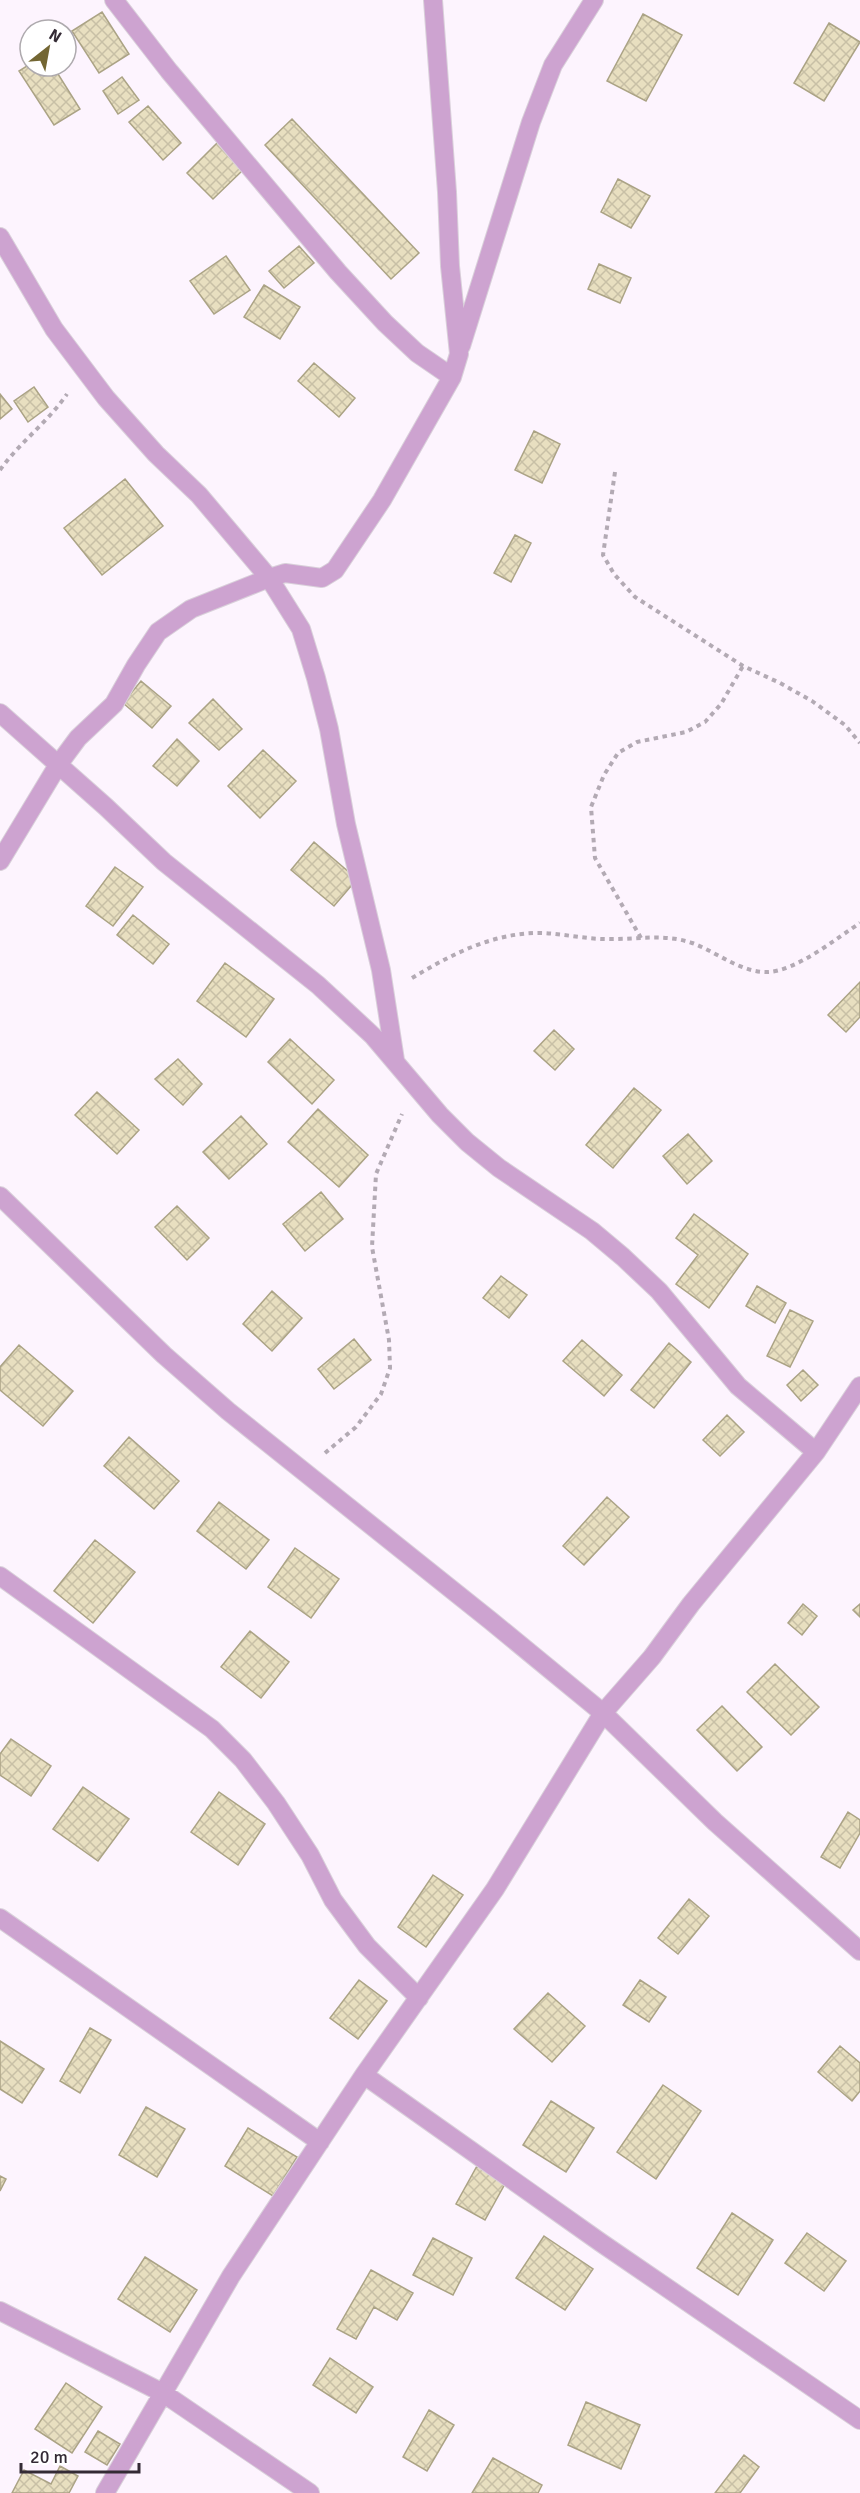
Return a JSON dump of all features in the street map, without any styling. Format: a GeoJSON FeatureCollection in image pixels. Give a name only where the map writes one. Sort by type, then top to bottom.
{"type":"FeatureCollection","features":[{"type":"Feature","properties":{"kind":"street"},"geometry":{"type":"LineString","coordinates":[[114,0],[169,71],[331,264],[384,323],[417,353],[452,377]]}},
{"type":"Feature","properties":{"kind":"street"},"geometry":{"type":"LineString","coordinates":[[433,0],[450,266],[459,354]]}},
{"type":"Feature","properties":{"kind":"street"},"geometry":{"type":"LineString","coordinates":[[0,861],[58,765],[78,738],[122,693],[136,665],[158,632],[191,609],[269,578],[285,573],[322,578],[335,570],[382,501],[452,377],[535,112],[553,65],[594,0]]}},
{"type":"Feature","properties":{"kind":"street"},"geometry":{"type":"LineString","coordinates":[[0,237],[54,329],[106,398],[156,454],[199,495],[269,578],[301,628],[329,729],[346,824],[385,994],[395,1060]]}},
{"type":"Feature","properties":{"kind":"street"},"geometry":{"type":"LineString","coordinates":[[0,713],[164,862],[318,985],[373,1036],[466,1142],[592,1231],[623,1257],[659,1291],[738,1386],[816,1452]]}},
{"type":"Feature","properties":{"kind":"street"},"geometry":{"type":"LineString","coordinates":[[0,1196],[164,1355],[302,1472],[491,1621],[603,1713],[715,1822],[860,1951]]}},
{"type":"Feature","properties":{"kind":"street"},"geometry":{"type":"LineString","coordinates":[[105,2493],[231,2276],[364,2075],[495,1889],[603,1713],[652,1657],[691,1604],[816,1452],[860,1386]]}},
{"type":"Feature","properties":{"kind":"street"},"geometry":{"type":"LineString","coordinates":[[0,1576],[212,1729],[243,1760],[276,1803],[310,1855],[333,1900],[367,1946],[419,1998]]}},
{"type":"Feature","properties":{"kind":"street"},"geometry":{"type":"LineString","coordinates":[[0,1918],[320,2142]]}},
{"type":"Feature","properties":{"kind":"street"},"geometry":{"type":"LineString","coordinates":[[364,2075],[609,2249],[860,2420]]}},
{"type":"Feature","properties":{"kind":"street"},"geometry":{"type":"LineString","coordinates":[[0,2311],[163,2393],[310,2493]]}},
{"type":"Feature","properties":{"kind":"path"},"geometry":{"type":"LineString","coordinates":[[0,470],[12,452],[58,407],[85,368]]}},
{"type":"Feature","properties":{"kind":"path"},"geometry":{"type":"LineString","coordinates":[[615,472],[603,555],[614,574],[635,597],[742,666],[812,701],[845,725],[860,743]]}},
{"type":"Feature","properties":{"kind":"path"},"geometry":{"type":"LineString","coordinates":[[641,938],[595,858],[591,807],[604,775],[618,753],[638,742],[686,732],[705,722],[721,704],[742,666]]}},
{"type":"Feature","properties":{"kind":"path"},"geometry":{"type":"LineString","coordinates":[[385,994],[447,956],[510,936],[542,933],[606,939],[665,938],[692,943],[749,970],[770,972],[823,949],[860,923]]}},
{"type":"Feature","properties":{"kind":"path"},"geometry":{"type":"LineString","coordinates":[[302,1472],[356,1426],[381,1394],[390,1368],[389,1340],[372,1247],[375,1174],[415,1086]]}},
{"type":"Feature","properties":{"kind":"building"},"geometry":{"type":"Polygon","coordinates":[[[102,12],[129,54],[99,73],[78,40],[78,27],[102,12]]]}},
{"type":"Feature","properties":{"kind":"building"},"geometry":{"type":"Polygon","coordinates":[[[643,14],[682,35],[646,101],[607,81],[643,14]]]}},
{"type":"Feature","properties":{"kind":"building"},"geometry":{"type":"Polygon","coordinates":[[[829,23],[860,42],[824,101],[794,83],[829,23]]]}},
{"type":"Feature","properties":{"kind":"building"},"geometry":{"type":"Polygon","coordinates":[[[122,77],[139,100],[118,114],[103,91],[122,77]]]}},
{"type":"Feature","properties":{"kind":"building"},"geometry":{"type":"Polygon","coordinates":[[[24,78],[61,78],[80,109],[54,125],[24,78]]]}},
{"type":"Feature","properties":{"kind":"building"},"geometry":{"type":"Polygon","coordinates":[[[148,106],[181,143],[163,160],[129,122],[148,106]]]}},
{"type":"Feature","properties":{"kind":"building"},"geometry":{"type":"Polygon","coordinates":[[[292,119],[419,253],[391,279],[265,145],[292,119]]]}},
{"type":"Feature","properties":{"kind":"building"},"geometry":{"type":"Polygon","coordinates":[[[218,142],[244,169],[213,199],[187,173],[218,142]]]}},
{"type":"Feature","properties":{"kind":"building"},"geometry":{"type":"Polygon","coordinates":[[[618,179],[650,196],[631,228],[601,212],[618,179]]]}},
{"type":"Feature","properties":{"kind":"building"},"geometry":{"type":"Polygon","coordinates":[[[299,246],[314,263],[284,288],[269,271],[299,246]]]}},
{"type":"Feature","properties":{"kind":"building"},"geometry":{"type":"Polygon","coordinates":[[[226,256],[250,290],[214,314],[190,281],[226,256]]]}},
{"type":"Feature","properties":{"kind":"building"},"geometry":{"type":"Polygon","coordinates":[[[599,264],[631,278],[620,303],[588,289],[599,264]]]}},
{"type":"Feature","properties":{"kind":"building"},"geometry":{"type":"Polygon","coordinates":[[[264,285],[300,307],[280,339],[244,317],[264,285]]]}},
{"type":"Feature","properties":{"kind":"building"},"geometry":{"type":"Polygon","coordinates":[[[314,363],[355,398],[339,417],[298,381],[314,363]]]}},
{"type":"Feature","properties":{"kind":"building"},"geometry":{"type":"Polygon","coordinates":[[[34,387],[48,407],[28,422],[14,401],[34,387]]]}},
{"type":"Feature","properties":{"kind":"building"},"geometry":{"type":"Polygon","coordinates":[[[0,394],[12,409],[0,419],[0,394]]]}},
{"type":"Feature","properties":{"kind":"building"},"geometry":{"type":"Polygon","coordinates":[[[534,431],[560,444],[542,483],[515,470],[534,431]]]}},
{"type":"Feature","properties":{"kind":"building"},"geometry":{"type":"Polygon","coordinates":[[[125,479],[163,526],[102,575],[64,528],[125,479]]]}},
{"type":"Feature","properties":{"kind":"building"},"geometry":{"type":"Polygon","coordinates":[[[515,535],[531,543],[511,582],[494,573],[515,535]]]}},
{"type":"Feature","properties":{"kind":"building"},"geometry":{"type":"Polygon","coordinates":[[[141,681],[171,706],[152,728],[123,703],[141,681]]]}},
{"type":"Feature","properties":{"kind":"building"},"geometry":{"type":"Polygon","coordinates":[[[213,699],[242,729],[219,750],[189,723],[213,699]]]}},
{"type":"Feature","properties":{"kind":"building"},"geometry":{"type":"Polygon","coordinates":[[[177,739],[199,761],[177,786],[153,766],[177,739]]]}},
{"type":"Feature","properties":{"kind":"building"},"geometry":{"type":"Polygon","coordinates":[[[263,750],[296,781],[260,818],[228,786],[263,750]]]}},
{"type":"Feature","properties":{"kind":"building"},"geometry":{"type":"Polygon","coordinates":[[[314,842],[357,879],[334,906],[291,870],[314,842]]]}},
{"type":"Feature","properties":{"kind":"building"},"geometry":{"type":"Polygon","coordinates":[[[115,867],[143,887],[113,926],[86,906],[115,867]]]}},
{"type":"Feature","properties":{"kind":"building"},"geometry":{"type":"Polygon","coordinates":[[[133,915],[169,944],[153,964],[117,935],[133,915]]]}},
{"type":"Feature","properties":{"kind":"building"},"geometry":{"type":"Polygon","coordinates":[[[225,963],[274,999],[246,1037],[197,1001],[225,963]]]}},
{"type":"Feature","properties":{"kind":"building"},"geometry":{"type":"Polygon","coordinates":[[[860,982],[860,1017],[846,1032],[828,1015],[860,982]]]}},
{"type":"Feature","properties":{"kind":"building"},"geometry":{"type":"Polygon","coordinates":[[[554,1030],[574,1049],[555,1070],[534,1051],[554,1030]]]}},
{"type":"Feature","properties":{"kind":"building"},"geometry":{"type":"Polygon","coordinates":[[[290,1039],[334,1080],[312,1104],[268,1062],[290,1039]]]}},
{"type":"Feature","properties":{"kind":"building"},"geometry":{"type":"Polygon","coordinates":[[[178,1059],[202,1084],[183,1105],[155,1079],[178,1059]]]}},
{"type":"Feature","properties":{"kind":"building"},"geometry":{"type":"Polygon","coordinates":[[[634,1088],[661,1110],[613,1168],[586,1145],[634,1088]]]}},
{"type":"Feature","properties":{"kind":"building"},"geometry":{"type":"Polygon","coordinates":[[[97,1092],[139,1130],[117,1154],[75,1115],[97,1092]]]}},
{"type":"Feature","properties":{"kind":"building"},"geometry":{"type":"Polygon","coordinates":[[[318,1109],[368,1155],[339,1187],[288,1142],[318,1109]]]}},
{"type":"Feature","properties":{"kind":"building"},"geometry":{"type":"Polygon","coordinates":[[[241,1116],[267,1144],[229,1179],[203,1152],[241,1116]]]}},
{"type":"Feature","properties":{"kind":"building"},"geometry":{"type":"Polygon","coordinates":[[[688,1134],[712,1161],[687,1184],[663,1156],[688,1134]]]}},
{"type":"Feature","properties":{"kind":"building"},"geometry":{"type":"Polygon","coordinates":[[[321,1192],[343,1219],[305,1251],[283,1224],[321,1192]]]}},
{"type":"Feature","properties":{"kind":"building"},"geometry":{"type":"Polygon","coordinates":[[[177,1206],[209,1238],[187,1260],[155,1227],[177,1206]]]}},
{"type":"Feature","properties":{"kind":"building"},"geometry":{"type":"Polygon","coordinates":[[[694,1214],[748,1254],[709,1308],[676,1284],[698,1255],[676,1238],[694,1214]]]}},
{"type":"Feature","properties":{"kind":"building"},"geometry":{"type":"Polygon","coordinates":[[[501,1276],[527,1295],[509,1318],[483,1298],[501,1276]]]}},
{"type":"Feature","properties":{"kind":"building"},"geometry":{"type":"Polygon","coordinates":[[[757,1286],[786,1303],[775,1323],[746,1306],[757,1286]]]}},
{"type":"Feature","properties":{"kind":"building"},"geometry":{"type":"Polygon","coordinates":[[[272,1291],[302,1318],[272,1351],[243,1324],[272,1291]]]}},
{"type":"Feature","properties":{"kind":"building"},"geometry":{"type":"Polygon","coordinates":[[[790,1310],[813,1321],[790,1367],[767,1356],[790,1310]]]}},
{"type":"Feature","properties":{"kind":"building"},"geometry":{"type":"Polygon","coordinates":[[[354,1339],[371,1360],[334,1389],[318,1369],[354,1339]]]}},
{"type":"Feature","properties":{"kind":"building"},"geometry":{"type":"Polygon","coordinates":[[[582,1340],[622,1375],[604,1396],[563,1361],[582,1340]]]}},
{"type":"Feature","properties":{"kind":"building"},"geometry":{"type":"Polygon","coordinates":[[[669,1343],[691,1362],[654,1408],[631,1390],[669,1343]]]}},
{"type":"Feature","properties":{"kind":"building"},"geometry":{"type":"Polygon","coordinates":[[[19,1345],[73,1391],[43,1426],[0,1390],[0,1367],[19,1345]]]}},
{"type":"Feature","properties":{"kind":"building"},"geometry":{"type":"Polygon","coordinates":[[[803,1370],[818,1385],[801,1401],[787,1385],[803,1370]]]}},
{"type":"Feature","properties":{"kind":"building"},"geometry":{"type":"Polygon","coordinates":[[[727,1415],[744,1432],[720,1456],[703,1440],[727,1415]]]}},
{"type":"Feature","properties":{"kind":"building"},"geometry":{"type":"Polygon","coordinates":[[[129,1437],[179,1481],[154,1509],[104,1466],[129,1437]]]}},
{"type":"Feature","properties":{"kind":"building"},"geometry":{"type":"Polygon","coordinates":[[[607,1497],[629,1517],[584,1565],[563,1546],[607,1497]]]}},
{"type":"Feature","properties":{"kind":"building"},"geometry":{"type":"Polygon","coordinates":[[[219,1502],[269,1540],[246,1569],[197,1531],[219,1502]]]}},
{"type":"Feature","properties":{"kind":"building"},"geometry":{"type":"Polygon","coordinates":[[[95,1540],[135,1572],[93,1623],[54,1591],[95,1540]]]}},
{"type":"Feature","properties":{"kind":"building"},"geometry":{"type":"Polygon","coordinates":[[[295,1548],[339,1579],[311,1618],[268,1587],[295,1548]]]}},
{"type":"Feature","properties":{"kind":"building"},"geometry":{"type":"Polygon","coordinates":[[[803,1604],[817,1616],[802,1635],[788,1623],[803,1604]]]}},
{"type":"Feature","properties":{"kind":"building"},"geometry":{"type":"Polygon","coordinates":[[[860,1604],[860,1617],[853,1610],[860,1604]]]}},
{"type":"Feature","properties":{"kind":"building"},"geometry":{"type":"Polygon","coordinates":[[[250,1631],[289,1662],[261,1698],[221,1667],[250,1631]]]}},
{"type":"Feature","properties":{"kind":"building"},"geometry":{"type":"Polygon","coordinates":[[[775,1664],[819,1707],[791,1735],[747,1692],[775,1664]]]}},
{"type":"Feature","properties":{"kind":"building"},"geometry":{"type":"Polygon","coordinates":[[[722,1706],[762,1747],[737,1771],[697,1730],[722,1706]]]}},
{"type":"Feature","properties":{"kind":"building"},"geometry":{"type":"Polygon","coordinates":[[[11,1739],[51,1766],[31,1796],[0,1775],[0,1754],[11,1739]]]}},
{"type":"Feature","properties":{"kind":"building"},"geometry":{"type":"Polygon","coordinates":[[[83,1787],[129,1819],[98,1861],[53,1829],[83,1787]]]}},
{"type":"Feature","properties":{"kind":"building"},"geometry":{"type":"Polygon","coordinates":[[[219,1792],[265,1824],[238,1865],[191,1832],[219,1792]]]}},
{"type":"Feature","properties":{"kind":"building"},"geometry":{"type":"Polygon","coordinates":[[[848,1812],[860,1820],[860,1833],[840,1868],[821,1857],[848,1812]]]}},
{"type":"Feature","properties":{"kind":"building"},"geometry":{"type":"Polygon","coordinates":[[[433,1875],[463,1895],[426,1947],[398,1927],[433,1875]]]}},
{"type":"Feature","properties":{"kind":"building"},"geometry":{"type":"Polygon","coordinates":[[[689,1899],[709,1916],[678,1954],[658,1938],[689,1899]]]}},
{"type":"Feature","properties":{"kind":"building"},"geometry":{"type":"Polygon","coordinates":[[[359,1980],[387,2001],[358,2039],[330,2018],[359,1980]]]}},
{"type":"Feature","properties":{"kind":"building"},"geometry":{"type":"Polygon","coordinates":[[[640,1980],[666,1997],[649,2022],[623,2005],[640,1980]]]}},
{"type":"Feature","properties":{"kind":"building"},"geometry":{"type":"Polygon","coordinates":[[[548,1993],[585,2026],[552,2062],[514,2029],[548,1993]]]}},
{"type":"Feature","properties":{"kind":"building"},"geometry":{"type":"Polygon","coordinates":[[[90,2028],[111,2040],[80,2093],[60,2081],[90,2028]]]}},
{"type":"Feature","properties":{"kind":"building"},"geometry":{"type":"Polygon","coordinates":[[[0,2041],[44,2069],[22,2103],[0,2089],[0,2041]]]}},
{"type":"Feature","properties":{"kind":"building"},"geometry":{"type":"Polygon","coordinates":[[[840,2046],[860,2063],[860,2091],[852,2101],[818,2072],[840,2046]]]}},
{"type":"Feature","properties":{"kind":"building"},"geometry":{"type":"Polygon","coordinates":[[[663,2085],[701,2111],[656,2179],[617,2152],[663,2085]]]}},
{"type":"Feature","properties":{"kind":"building"},"geometry":{"type":"Polygon","coordinates":[[[551,2101],[594,2128],[566,2172],[523,2145],[551,2101]]]}},
{"type":"Feature","properties":{"kind":"building"},"geometry":{"type":"Polygon","coordinates":[[[146,2107],[185,2129],[157,2177],[119,2155],[146,2107]]]}},
{"type":"Feature","properties":{"kind":"building"},"geometry":{"type":"Polygon","coordinates":[[[248,2128],[297,2157],[273,2196],[225,2166],[248,2128]]]}},
{"type":"Feature","properties":{"kind":"building"},"geometry":{"type":"Polygon","coordinates":[[[477,2166],[506,2182],[485,2220],[456,2204],[477,2166]]]}},
{"type":"Feature","properties":{"kind":"building"},"geometry":{"type":"Polygon","coordinates":[[[0,2176],[6,2179],[0,2191],[0,2176]]]}},
{"type":"Feature","properties":{"kind":"building"},"geometry":{"type":"Polygon","coordinates":[[[732,2213],[773,2240],[738,2295],[697,2268],[732,2213]]]}},
{"type":"Feature","properties":{"kind":"building"},"geometry":{"type":"Polygon","coordinates":[[[807,2233],[846,2261],[824,2291],[785,2263],[807,2233]]]}},
{"type":"Feature","properties":{"kind":"building"},"geometry":{"type":"Polygon","coordinates":[[[544,2236],[593,2269],[565,2310],[516,2278],[544,2236]]]}},
{"type":"Feature","properties":{"kind":"building"},"geometry":{"type":"Polygon","coordinates":[[[433,2238],[472,2258],[453,2295],[413,2275],[433,2238]]]}},
{"type":"Feature","properties":{"kind":"building"},"geometry":{"type":"Polygon","coordinates":[[[145,2257],[197,2290],[170,2332],[118,2299],[145,2257]]]}},
{"type":"Feature","properties":{"kind":"building"},"geometry":{"type":"Polygon","coordinates":[[[371,2270],[413,2293],[397,2320],[374,2307],[356,2339],[337,2329],[371,2270]]]}},
{"type":"Feature","properties":{"kind":"building"},"geometry":{"type":"Polygon","coordinates":[[[330,2358],[373,2387],[356,2413],[313,2385],[330,2358]]]}},
{"type":"Feature","properties":{"kind":"building"},"geometry":{"type":"Polygon","coordinates":[[[66,2383],[102,2407],[72,2453],[35,2429],[66,2383]]]}},
{"type":"Feature","properties":{"kind":"building"},"geometry":{"type":"Polygon","coordinates":[[[586,2402],[640,2425],[621,2469],[568,2445],[586,2402]]]}},
{"type":"Feature","properties":{"kind":"building"},"geometry":{"type":"Polygon","coordinates":[[[429,2410],[454,2425],[427,2471],[403,2457],[429,2410]]]}},
{"type":"Feature","properties":{"kind":"building"},"geometry":{"type":"Polygon","coordinates":[[[98,2431],[120,2444],[107,2465],[85,2452],[98,2431]]]}},
{"type":"Feature","properties":{"kind":"building"},"geometry":{"type":"Polygon","coordinates":[[[744,2455],[759,2467],[740,2493],[715,2493],[744,2455]]]}},
{"type":"Feature","properties":{"kind":"building"},"geometry":{"type":"Polygon","coordinates":[[[493,2458],[542,2485],[538,2493],[472,2493],[493,2458]]]}},
{"type":"Feature","properties":{"kind":"building"},"geometry":{"type":"Polygon","coordinates":[[[60,2466],[78,2476],[69,2493],[12,2493],[24,2470],[51,2484],[60,2466]]]}}]}
